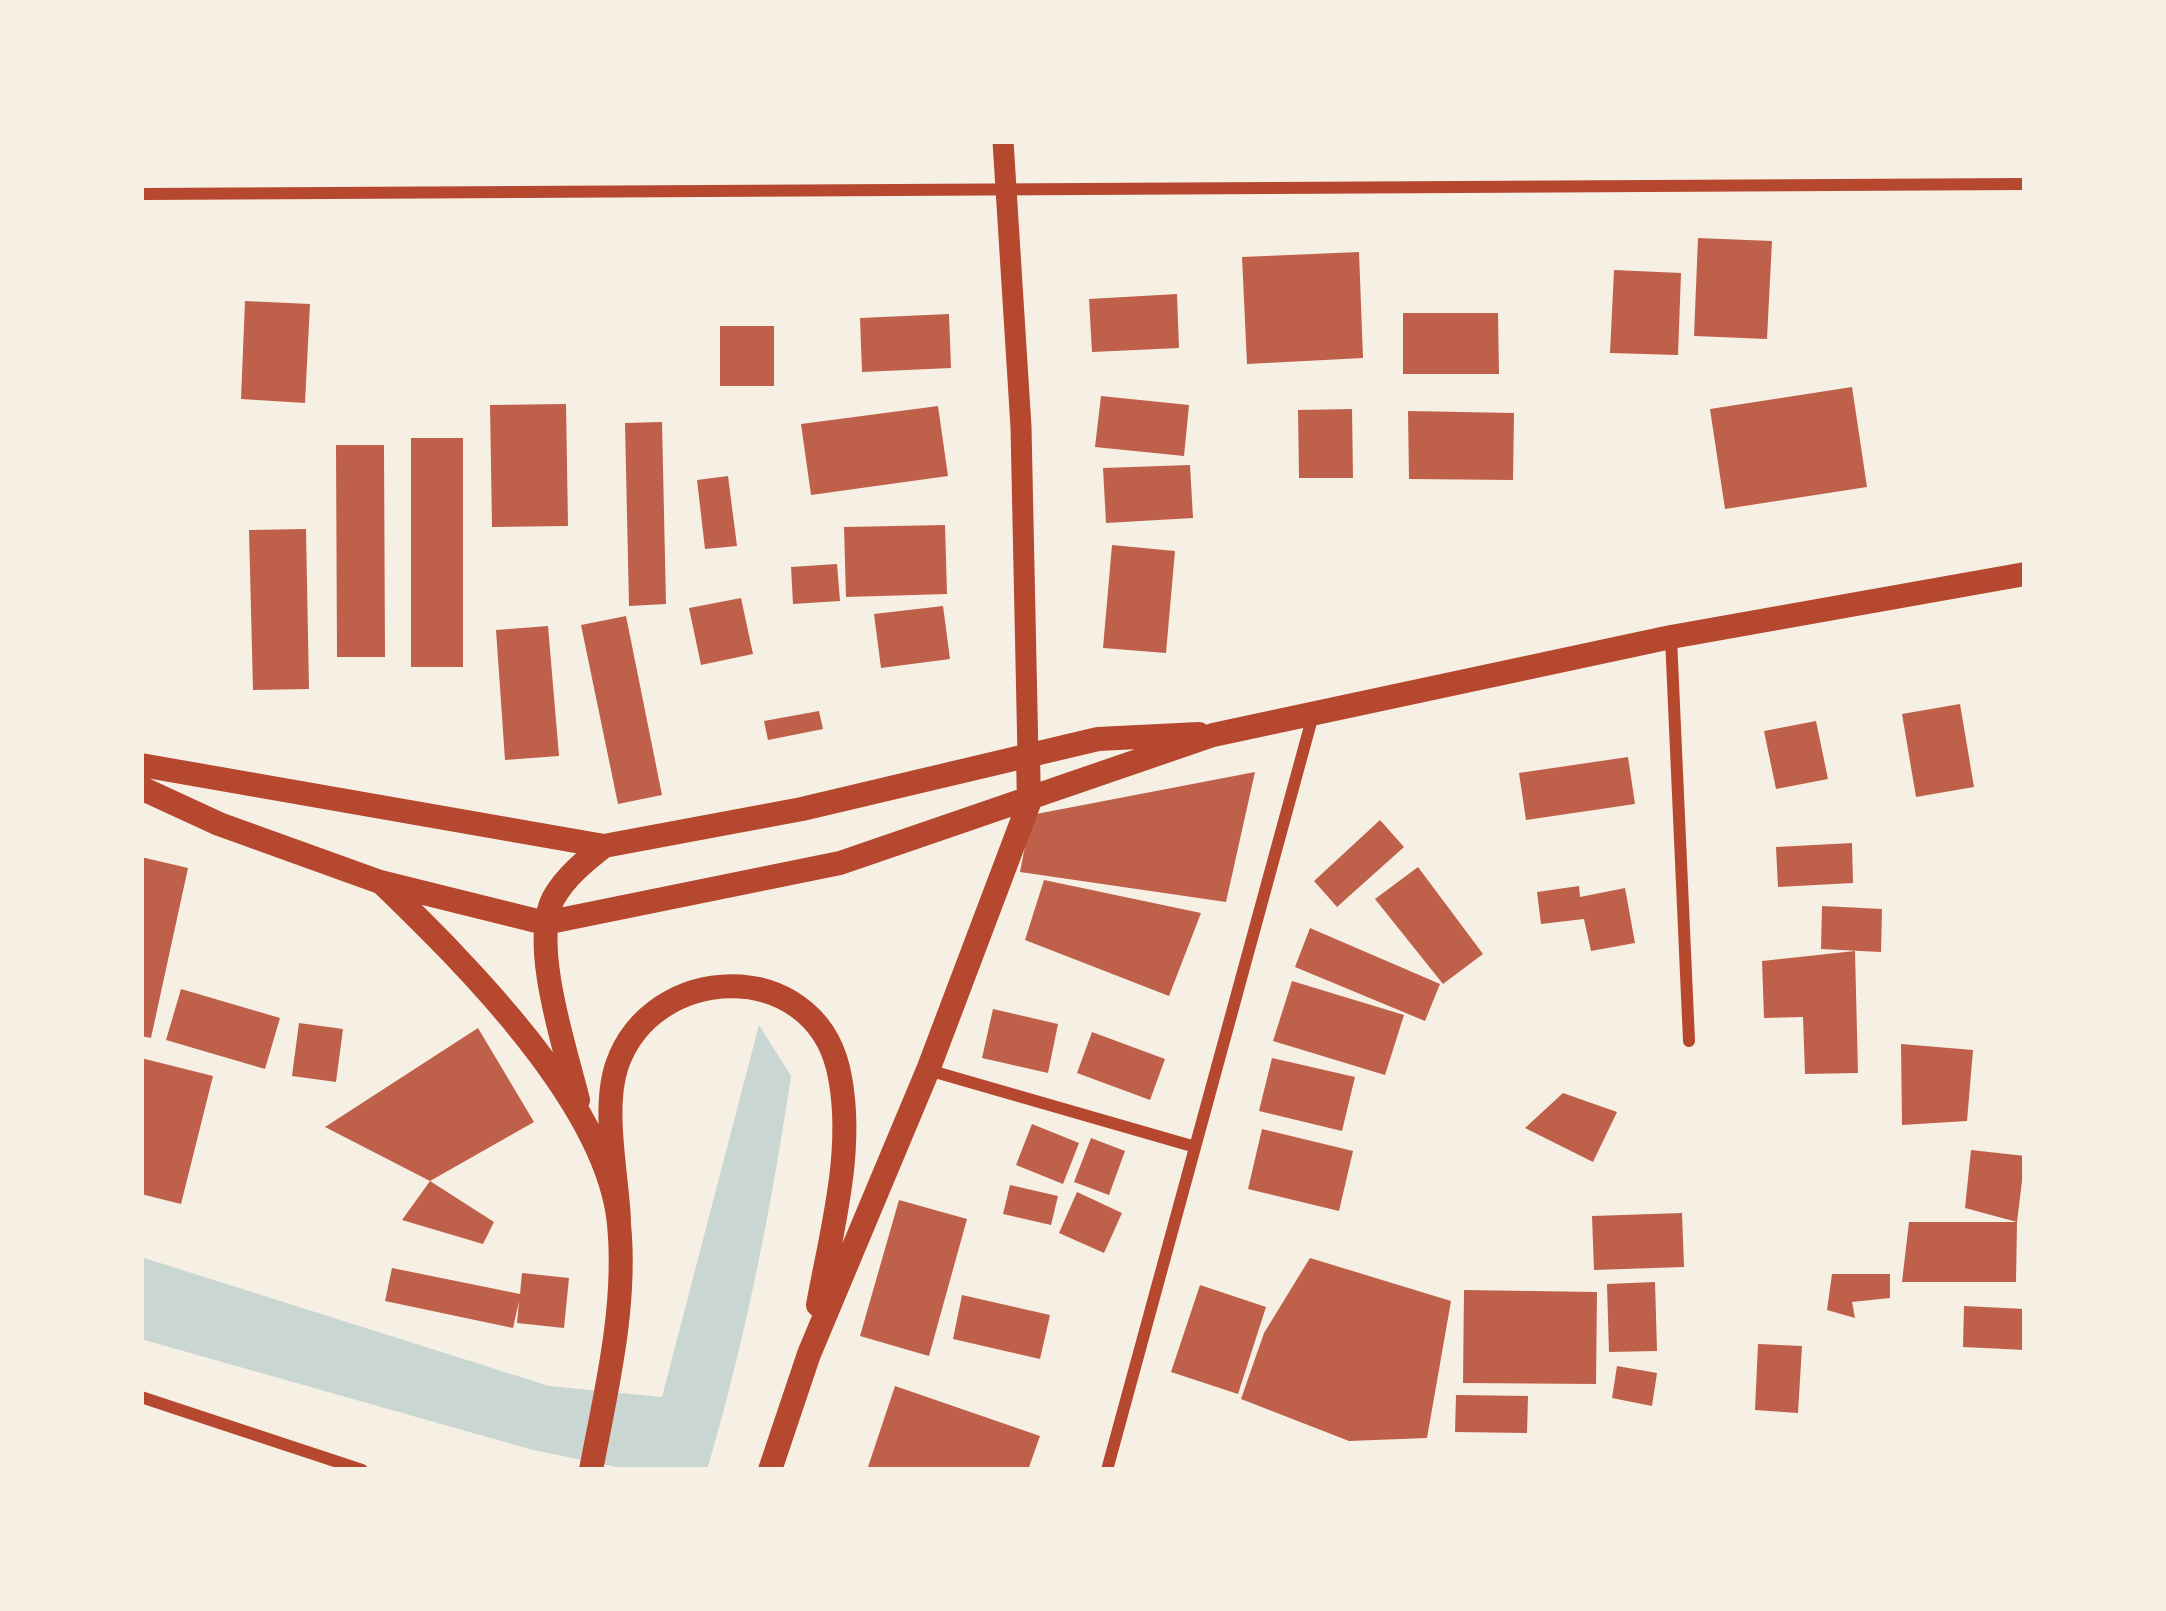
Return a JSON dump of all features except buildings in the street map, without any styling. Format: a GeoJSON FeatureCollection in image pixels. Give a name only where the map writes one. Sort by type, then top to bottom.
{"type":"FeatureCollection","features":[{"type":"Feature","properties":{"kind":"main road"},"geometry":{"type":"LineString","coordinates":[[141,788],[219,824],[380,882],[545,923],[840,863],[1029,802],[1213,735],[1670,637],[2025,574]]}},
{"type":"Feature","properties":{"kind":"main road"},"geometry":{"type":"LineString","coordinates":[[141,765],[604,846],[735,824],[1127,735],[1213,735]]}},
{"type":"Feature","properties":{"kind":"main road"},"geometry":{"type":"LineString","coordinates":[[770,1470],[808,1354],[928,1070],[1029,802],[1028,756]]}},
{"type":"Feature","properties":{"kind":"main road"},"geometry":{"type":"LineString","coordinates":[[604,846],[554,896],[545,923],[554,996],[580,1108],[619,1221]]}},
{"type":"Feature","properties":{"kind":"main road"},"geometry":{"type":"LineString","coordinates":[[380,882],[433,934],[580,1108]]}},
{"type":"Feature","properties":{"kind":"main road"},"geometry":{"type":"LineString","coordinates":[[590,1470],[607,1388],[619,1290],[613,1088],[622,1055],[660,1008],[704,986],[754,986],[802,1010],[830,1043],[838,1070],[843,1144],[808,1354]]}},
{"type":"Feature","properties":{"kind":"street"},"geometry":{"type":"LineString","coordinates":[[1003,141],[1021,427],[1028,756]]}},
{"type":"Feature","properties":{"kind":"street"},"geometry":{"type":"LineString","coordinates":[[141,194],[2025,184]]}},
{"type":"Feature","properties":{"kind":"street"},"geometry":{"type":"LineString","coordinates":[[1670,637],[1689,1041]]}},
{"type":"Feature","properties":{"kind":"street"},"geometry":{"type":"LineString","coordinates":[[1107,1470],[1313,716]]}},
{"type":"Feature","properties":{"kind":"street"},"geometry":{"type":"LineString","coordinates":[[928,1070],[1192,1146]]}},
{"type":"Feature","properties":{"kind":"street"},"geometry":{"type":"LineString","coordinates":[[141,1397],[362,1470]]}},
{"type":"Feature","properties":{"kind":"shaded area"},"geometry":{"type":"Polygon","coordinates":[[[759,1025],[791,1076],[756,1275],[707,1470],[632,1470],[533,1450],[141,1339],[141,1257],[549,1386],[662,1397],[759,1025]]]}}]}
